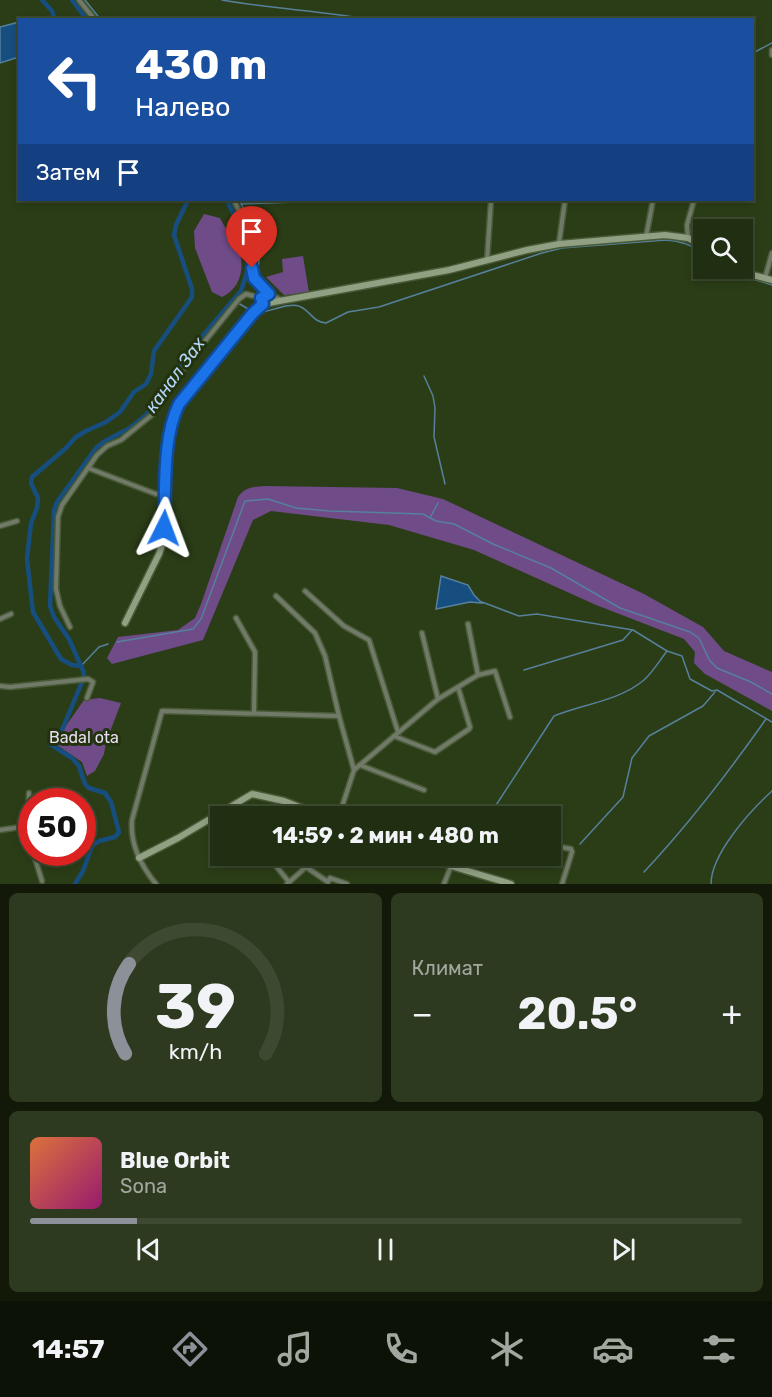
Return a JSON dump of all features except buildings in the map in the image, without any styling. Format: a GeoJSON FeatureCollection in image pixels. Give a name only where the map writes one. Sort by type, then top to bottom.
{"type":"FeatureCollection","features":[{"type":"Feature","properties":{"kind":"main road"},"geometry":{"type":"LineString","coordinates":[[125,623],[159,554],[164,528],[168,441],[174,413],[262,301],[282,301],[449,270],[526,250],[560,244],[665,235],[693,240]]}},
{"type":"Feature","properties":{"kind":"main road"},"geometry":{"type":"LineString","coordinates":[[753,275],[769,279]]}},
{"type":"Feature","properties":{"kind":"main road"},"geometry":{"type":"LineString","coordinates":[[232,806],[252,794],[297,806]]}},
{"type":"Feature","properties":{"kind":"main road"},"geometry":{"type":"LineString","coordinates":[[139,858],[210,819]]}},
{"type":"Feature","properties":{"kind":"main road"},"geometry":{"type":"LineString","coordinates":[[451,866],[511,884]]}},
{"type":"Feature","properties":{"kind":"street"},"geometry":{"type":"LineString","coordinates":[[79,0],[93,18]]}},
{"type":"Feature","properties":{"kind":"street"},"geometry":{"type":"LineString","coordinates":[[772,50],[772,55]]}},
{"type":"Feature","properties":{"kind":"street"},"geometry":{"type":"LineString","coordinates":[[234,201],[251,242],[254,256],[252,268],[254,278],[269,294],[282,301]]}},
{"type":"Feature","properties":{"kind":"street"},"geometry":{"type":"LineString","coordinates":[[487,261],[490,201]]}},
{"type":"Feature","properties":{"kind":"street"},"geometry":{"type":"LineString","coordinates":[[560,244],[565,201]]}},
{"type":"Feature","properties":{"kind":"street"},"geometry":{"type":"LineString","coordinates":[[646,237],[653,201]]}},
{"type":"Feature","properties":{"kind":"street"},"geometry":{"type":"LineString","coordinates":[[688,238],[687,225],[694,201]]}},
{"type":"Feature","properties":{"kind":"street"},"geometry":{"type":"LineString","coordinates":[[769,279],[772,253]]}},
{"type":"Feature","properties":{"kind":"street"},"geometry":{"type":"LineString","coordinates":[[70,627],[60,606],[56,589],[58,517],[62,505],[102,451],[121,440],[153,414],[188,362],[239,299],[246,294],[262,301],[269,294]]}},
{"type":"Feature","properties":{"kind":"street"},"geometry":{"type":"LineString","coordinates":[[88,468],[156,494],[166,494]]}},
{"type":"Feature","properties":{"kind":"street"},"geometry":{"type":"LineString","coordinates":[[0,526],[17,521]]}},
{"type":"Feature","properties":{"kind":"street"},"geometry":{"type":"LineString","coordinates":[[305,591],[344,626],[369,640],[398,732]]}},
{"type":"Feature","properties":{"kind":"street"},"geometry":{"type":"LineString","coordinates":[[276,596],[315,633],[325,656],[354,770]]}},
{"type":"Feature","properties":{"kind":"street"},"geometry":{"type":"LineString","coordinates":[[0,619],[12,614]]}},
{"type":"Feature","properties":{"kind":"street"},"geometry":{"type":"LineString","coordinates":[[236,618],[255,652],[254,712]]}},
{"type":"Feature","properties":{"kind":"street"},"geometry":{"type":"LineString","coordinates":[[468,624],[478,675]]}},
{"type":"Feature","properties":{"kind":"street"},"geometry":{"type":"LineString","coordinates":[[422,633],[438,699]]}},
{"type":"Feature","properties":{"kind":"street"},"geometry":{"type":"LineString","coordinates":[[342,806],[354,770],[438,699],[478,675],[495,671],[510,717]]}},
{"type":"Feature","properties":{"kind":"street"},"geometry":{"type":"LineString","coordinates":[[0,686],[88,679],[93,682],[87,698]]}},
{"type":"Feature","properties":{"kind":"street"},"geometry":{"type":"LineString","coordinates":[[394,736],[435,752],[469,729],[458,687]]}},
{"type":"Feature","properties":{"kind":"street"},"geometry":{"type":"LineString","coordinates":[[156,884],[146,872],[139,858],[131,832],[132,820],[162,711],[339,716]]}},
{"type":"Feature","properties":{"kind":"street"},"geometry":{"type":"LineString","coordinates":[[360,765],[424,790]]}},
{"type":"Feature","properties":{"kind":"street"},"geometry":{"type":"LineString","coordinates":[[0,830],[18,827]]}},
{"type":"Feature","properties":{"kind":"street"},"geometry":{"type":"LineString","coordinates":[[561,847],[571,849],[572,852],[562,884]]}},
{"type":"Feature","properties":{"kind":"street"},"geometry":{"type":"LineString","coordinates":[[37,866],[42,881]]}},
{"type":"Feature","properties":{"kind":"street"},"geometry":{"type":"LineString","coordinates":[[275,866],[288,883],[306,867],[328,882],[330,878],[347,884]]}},
{"type":"Feature","properties":{"kind":"street"},"geometry":{"type":"LineString","coordinates":[[444,884],[451,866]]}},
{"type":"Feature","properties":{"kind":"green space"},"geometry":{"type":"Polygon","coordinates":[[[204,214],[220,218],[236,242],[241,258],[241,274],[238,281],[229,293],[222,297],[212,292],[195,248],[194,231],[204,214]]]}},
{"type":"Feature","properties":{"kind":"green space"},"geometry":{"type":"Polygon","coordinates":[[[303,256],[309,293],[284,295],[266,277],[283,272],[282,259],[303,256]]]}},
{"type":"Feature","properties":{"kind":"green space"},"geometry":{"type":"Polygon","coordinates":[[[265,486],[397,488],[443,499],[644,594],[703,627],[724,651],[772,672],[772,711],[705,674],[694,663],[695,652],[684,639],[596,605],[474,550],[389,525],[271,511],[253,520],[203,640],[112,664],[107,658],[118,637],[178,630],[195,618],[238,497],[246,489],[265,486]]]}},
{"type":"Feature","properties":{"kind":"green space","name":"Badal ota"},"geometry":{"type":"Polygon","coordinates":[[[100,698],[121,703],[106,742],[104,754],[95,771],[87,776],[82,762],[54,743],[84,700],[100,698]]]}},
{"type":"Feature","properties":{"kind":"water"},"geometry":{"type":"Polygon","coordinates":[[[18,22],[18,57],[0,63],[0,27],[18,22]]]}},
{"type":"Feature","properties":{"kind":"water"},"geometry":{"type":"Polygon","coordinates":[[[441,576],[468,585],[482,603],[470,602],[436,609],[441,576]]]}},
{"type":"Feature","properties":{"kind":"waterway"},"geometry":{"type":"LineString","coordinates":[[42,0],[52,11],[54,18]]}},
{"type":"Feature","properties":{"kind":"waterway","name":"канал Зах"},"geometry":{"type":"LineString","coordinates":[[72,0],[86,18]]}},
{"type":"Feature","properties":{"kind":"waterway"},"geometry":{"type":"LineString","coordinates":[[85,0],[99,18]]}},
{"type":"Feature","properties":{"kind":"waterway"},"geometry":{"type":"LineString","coordinates":[[222,0],[360,18]]}},
{"type":"Feature","properties":{"kind":"waterway"},"geometry":{"type":"LineString","coordinates":[[754,52],[772,43]]}},
{"type":"Feature","properties":{"kind":"waterway"},"geometry":{"type":"LineString","coordinates":[[81,666],[72,665],[61,659],[33,612],[27,559],[31,523],[38,498],[31,483],[32,477],[76,437],[120,412],[134,392],[146,384],[151,374],[154,351],[192,297],[192,289],[174,235],[176,225],[188,201]]}},
{"type":"Feature","properties":{"kind":"waterway","name":"канал Зах"},"geometry":{"type":"LineString","coordinates":[[75,884],[83,871],[92,846],[99,841],[115,837],[119,832],[111,802],[105,793],[89,788],[85,784],[79,766],[72,758],[50,744],[51,739],[62,730],[84,673],[69,639],[54,617],[50,606],[54,511],[57,502],[96,448],[130,428],[146,415],[194,346],[241,291],[248,269],[247,249],[227,201]]}},
{"type":"Feature","properties":{"kind":"waterway"},"geometry":{"type":"LineString","coordinates":[[240,201],[260,252],[258,269],[261,279],[275,292]]}},
{"type":"Feature","properties":{"kind":"waterway"},"geometry":{"type":"LineString","coordinates":[[241,204],[325,201]]}},
{"type":"Feature","properties":{"kind":"waterway"},"geometry":{"type":"LineString","coordinates":[[258,313],[297,305],[318,321],[326,323],[348,312],[379,307],[562,248],[666,240],[693,247]]}},
{"type":"Feature","properties":{"kind":"waterway"},"geometry":{"type":"LineString","coordinates":[[753,279],[772,285]]}},
{"type":"Feature","properties":{"kind":"waterway"},"geometry":{"type":"LineString","coordinates":[[233,300],[250,310]]}},
{"type":"Feature","properties":{"kind":"waterway"},"geometry":{"type":"LineString","coordinates":[[424,376],[433,396],[434,437],[445,484]]}},
{"type":"Feature","properties":{"kind":"waterway"},"geometry":{"type":"LineString","coordinates":[[117,642],[193,629],[201,619],[245,501],[268,499],[296,508],[423,514],[436,521],[454,524],[493,544],[551,568],[620,608],[690,632],[699,638],[710,661],[717,668],[751,682],[772,694]]}},
{"type":"Feature","properties":{"kind":"waterway"},"geometry":{"type":"LineString","coordinates":[[430,518],[438,503]]}},
{"type":"Feature","properties":{"kind":"waterway"},"geometry":{"type":"LineString","coordinates":[[482,602],[519,616],[537,614],[633,630],[667,651],[682,656],[690,679],[712,691],[717,690],[772,722]]}},
{"type":"Feature","properties":{"kind":"waterway"},"geometry":{"type":"LineString","coordinates":[[524,670],[623,640],[632,630]]}},
{"type":"Feature","properties":{"kind":"waterway"},"geometry":{"type":"LineString","coordinates":[[81,666],[99,647],[108,644]]}},
{"type":"Feature","properties":{"kind":"waterway"},"geometry":{"type":"LineString","coordinates":[[496,806],[554,716],[612,697],[634,687],[647,677],[667,651]]}},
{"type":"Feature","properties":{"kind":"waterway"},"geometry":{"type":"LineString","coordinates":[[580,844],[623,797],[632,758],[649,736],[703,706],[715,692]]}},
{"type":"Feature","properties":{"kind":"waterway"},"geometry":{"type":"LineString","coordinates":[[644,872],[708,798],[766,719]]}},
{"type":"Feature","properties":{"kind":"waterway"},"geometry":{"type":"LineString","coordinates":[[711,884],[717,860],[724,847],[743,821],[772,791]]}},
{"type":"Feature","properties":{"kind":"route"},"geometry":{"type":"LineString","coordinates":[[164,528],[168,441],[174,413],[253,313],[263,304],[261,298],[269,294],[254,278],[252,268]]}}]}
